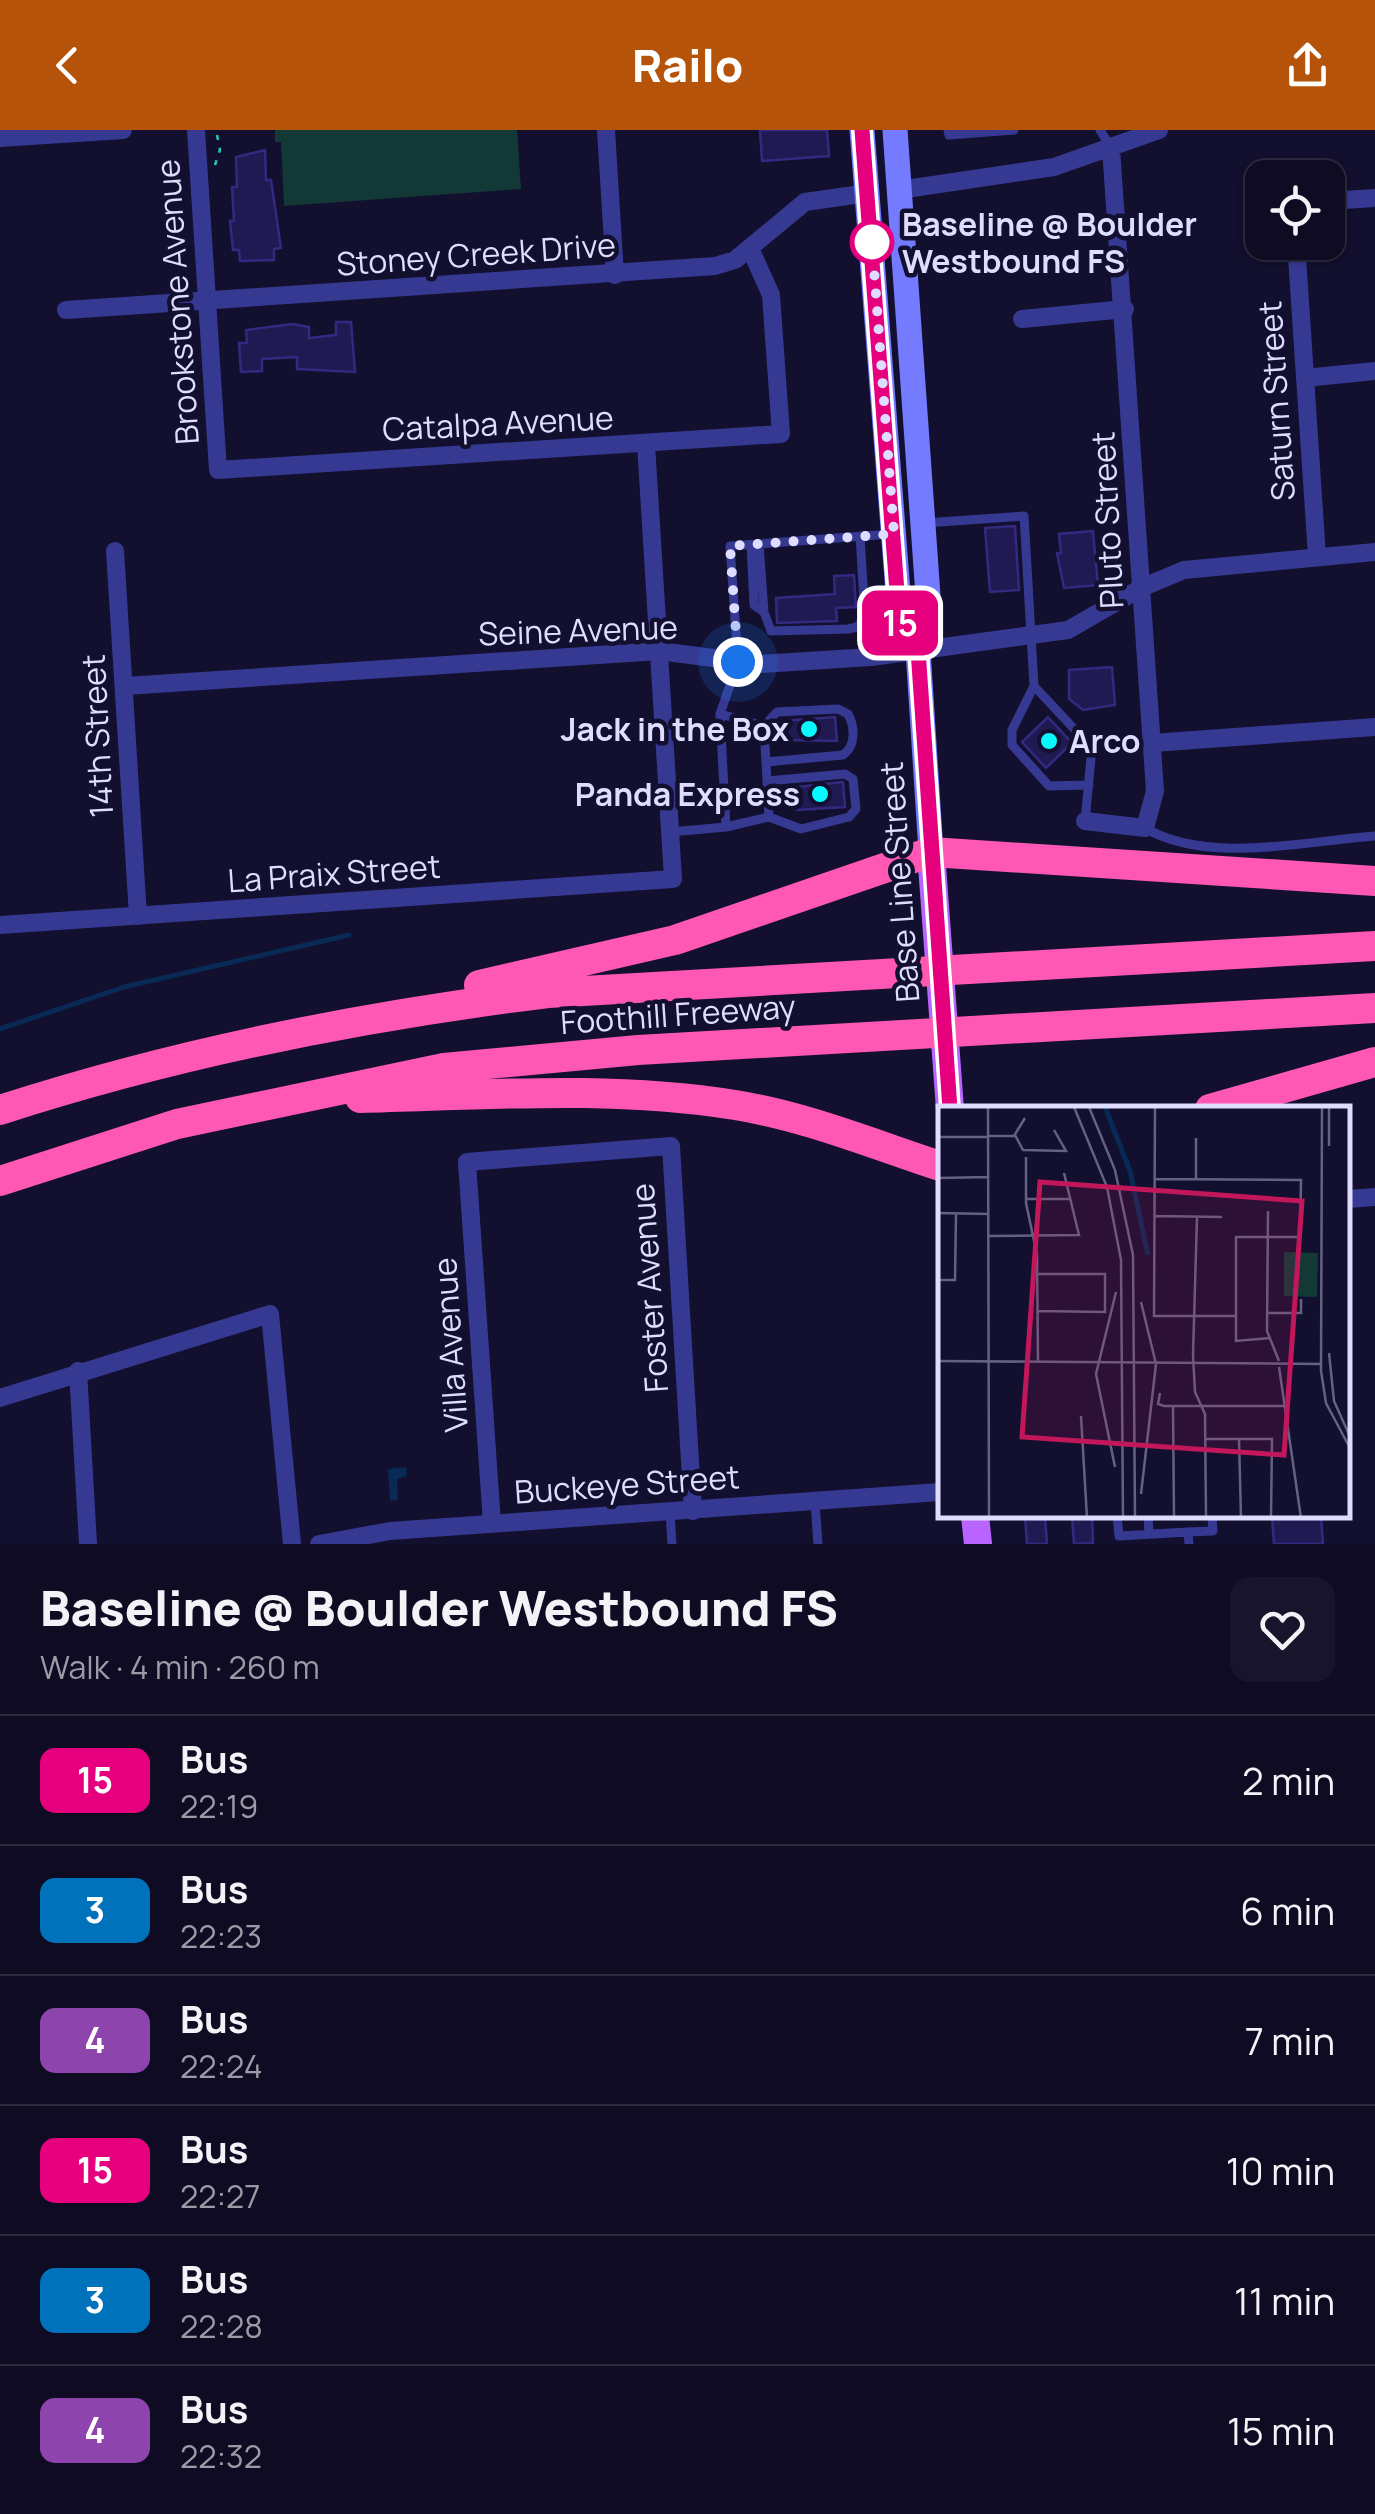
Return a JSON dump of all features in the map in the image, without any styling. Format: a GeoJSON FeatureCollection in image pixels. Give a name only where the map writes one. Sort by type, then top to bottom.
{"type":"FeatureCollection","features":[{"type":"Feature","properties":{"kind":"highway"},"geometry":{"type":"LineString","coordinates":[[94,1080],[201,1040],[337,1009],[478,985],[675,940],[931,852],[1375,881]]}},
{"type":"Feature","properties":{"kind":"highway","name":"Foothill Freeway"},"geometry":{"type":"LineString","coordinates":[[0,1110],[94,1080],[357,1020],[548,993],[1375,946]]}},
{"type":"Feature","properties":{"kind":"highway","name":"Foothill Freeway"},"geometry":{"type":"LineString","coordinates":[[0,1181],[177,1124],[444,1068],[638,1050],[1375,1008]]}},
{"type":"Feature","properties":{"kind":"highway"},"geometry":{"type":"LineString","coordinates":[[1221,1106],[1375,1062]]}},
{"type":"Feature","properties":{"kind":"highway"},"geometry":{"type":"LineString","coordinates":[[277,1101],[571,1092],[668,1098],[782,1114],[938,1165]]}},
{"type":"Feature","properties":{"kind":"main road","name":"Base Line Street"},"geometry":{"type":"LineString","coordinates":[[862,130],[900,631],[918,650]]}},
{"type":"Feature","properties":{"kind":"main road","name":"Base Line Street"},"geometry":{"type":"LineString","coordinates":[[895,130],[930,624],[918,650],[950,1106]]}},
{"type":"Feature","properties":{"kind":"main road"},"geometry":{"type":"LineString","coordinates":[[877,315],[889,334],[897,403],[903,409],[916,408]]}},
{"type":"Feature","properties":{"kind":"main road"},"geometry":{"type":"LineString","coordinates":[[962,1519],[964,1544]]}},
{"type":"Feature","properties":{"kind":"main road"},"geometry":{"type":"LineString","coordinates":[[975,1519],[978,1544]]}},
{"type":"Feature","properties":{"kind":"main road"},"geometry":{"type":"LineString","coordinates":[[985,1519],[987,1544]]}},
{"type":"Feature","properties":{"kind":"street"},"geometry":{"type":"LineString","coordinates":[[0,138],[123,130]]}},
{"type":"Feature","properties":{"kind":"street","name":"Brookstone Avenue"},"geometry":{"type":"LineString","coordinates":[[196,130],[218,470]]}},
{"type":"Feature","properties":{"kind":"street"},"geometry":{"type":"LineString","coordinates":[[606,130],[615,275]]}},
{"type":"Feature","properties":{"kind":"street"},"geometry":{"type":"LineString","coordinates":[[900,190],[1014,176],[1159,130]]}},
{"type":"Feature","properties":{"kind":"street","name":"Pluto Street"},"geometry":{"type":"LineString","coordinates":[[1112,148],[1126,309],[1155,792],[1145,828]]}},
{"type":"Feature","properties":{"kind":"street","name":"Stoney Creek Drive"},"geometry":{"type":"LineString","coordinates":[[66,310],[715,266],[734,260],[806,202],[868,193]]}},
{"type":"Feature","properties":{"kind":"street"},"geometry":{"type":"LineString","coordinates":[[1345,201],[1375,198]]}},
{"type":"Feature","properties":{"kind":"street","name":"Catalpa Avenue"},"geometry":{"type":"LineString","coordinates":[[218,470],[780,434],[770,295],[750,248]]}},
{"type":"Feature","properties":{"kind":"street","name":"Saturn Street"},"geometry":{"type":"LineString","coordinates":[[1297,260],[1317,556]]}},
{"type":"Feature","properties":{"kind":"street"},"geometry":{"type":"LineString","coordinates":[[1022,318],[1126,309]]}},
{"type":"Feature","properties":{"kind":"street"},"geometry":{"type":"LineString","coordinates":[[1306,378],[1375,371]]}},
{"type":"Feature","properties":{"kind":"street"},"geometry":{"type":"LineString","coordinates":[[646,444],[670,832]]}},
{"type":"Feature","properties":{"kind":"street","name":"14th Street"},"geometry":{"type":"LineString","coordinates":[[115,551],[138,916]]}},
{"type":"Feature","properties":{"kind":"street","name":"Seine Avenue"},"geometry":{"type":"LineString","coordinates":[[125,686],[659,651],[738,662],[853,658],[1068,630],[1141,588],[1184,570],[1375,552]]}},
{"type":"Feature","properties":{"kind":"street"},"geometry":{"type":"LineString","coordinates":[[1152,744],[1375,727]]}},
{"type":"Feature","properties":{"kind":"street"},"geometry":{"type":"LineString","coordinates":[[1085,821],[1145,828]]}},
{"type":"Feature","properties":{"kind":"street","name":"La Praix Street"},"geometry":{"type":"LineString","coordinates":[[0,925],[673,880],[670,832]]}},
{"type":"Feature","properties":{"kind":"street","name":"Foster Avenue"},"geometry":{"type":"LineString","coordinates":[[467,1162],[670,1146],[693,1511]]}},
{"type":"Feature","properties":{"kind":"street","name":"Villa Avenue"},"geometry":{"type":"LineString","coordinates":[[467,1162],[492,1524]]}},
{"type":"Feature","properties":{"kind":"street"},"geometry":{"type":"LineString","coordinates":[[1350,1199],[1375,1197]]}},
{"type":"Feature","properties":{"kind":"street"},"geometry":{"type":"LineString","coordinates":[[0,1398],[78,1370],[270,1314],[292,1544]]}},
{"type":"Feature","properties":{"kind":"street"},"geometry":{"type":"LineString","coordinates":[[78,1370],[88,1544]]}},
{"type":"Feature","properties":{"kind":"street","name":"Buckeye Street"},"geometry":{"type":"LineString","coordinates":[[320,1544],[390,1530],[938,1492]]}},
{"type":"Feature","properties":{"kind":"lane"},"geometry":{"type":"LineString","coordinates":[[948,130],[949,135],[1014,130]]}},
{"type":"Feature","properties":{"kind":"lane"},"geometry":{"type":"LineString","coordinates":[[1100,130],[1112,148]]}},
{"type":"Feature","properties":{"kind":"lane"},"geometry":{"type":"LineString","coordinates":[[923,523],[1024,516],[1034,686],[1012,730],[1012,744],[1049,786],[1089,785]]}},
{"type":"Feature","properties":{"kind":"lane"},"geometry":{"type":"LineString","coordinates":[[726,827],[720,714],[738,662],[730,546],[894,534]]}},
{"type":"Feature","properties":{"kind":"lane"},"geometry":{"type":"LineString","coordinates":[[755,544],[754,605],[764,612],[768,626],[776,633],[856,627],[864,617],[860,536]]}},
{"type":"Feature","properties":{"kind":"lane"},"geometry":{"type":"LineString","coordinates":[[1034,686],[1092,748],[1085,821]]}},
{"type":"Feature","properties":{"kind":"lane"},"geometry":{"type":"LineString","coordinates":[[766,762],[842,755],[852,744],[848,714],[838,708],[777,712],[764,726],[768,818]]}},
{"type":"Feature","properties":{"kind":"lane"},"geometry":{"type":"LineString","coordinates":[[720,714],[764,726]]}},
{"type":"Feature","properties":{"kind":"lane"},"geometry":{"type":"LineString","coordinates":[[670,832],[768,818],[800,828],[850,817],[856,802],[853,779],[846,774],[767,781]]}},
{"type":"Feature","properties":{"kind":"lane"},"geometry":{"type":"LineString","coordinates":[[1145,828],[1167,841],[1228,847],[1375,836]]}},
{"type":"Feature","properties":{"kind":"lane"},"geometry":{"type":"LineString","coordinates":[[816,1501],[818,1544]]}},
{"type":"Feature","properties":{"kind":"lane"},"geometry":{"type":"LineString","coordinates":[[670,1512],[672,1544]]}},
{"type":"Feature","properties":{"kind":"lane"},"geometry":{"type":"LineString","coordinates":[[1117,1519],[1118,1536],[1213,1531],[1212,1519]]}},
{"type":"Feature","properties":{"kind":"lane"},"geometry":{"type":"LineString","coordinates":[[1148,1519],[1148,1534]]}},
{"type":"Feature","properties":{"kind":"lane"},"geometry":{"type":"LineString","coordinates":[[1180,1519],[1188,1544]]}},
{"type":"Feature","properties":{"kind":"path"},"geometry":{"type":"LineString","coordinates":[[212,176],[220,150],[216,130]]}},
{"type":"Feature","properties":{"kind":"green space"},"geometry":{"type":"Polygon","coordinates":[[[275,130],[517,130],[521,189],[284,206],[281,142],[275,142],[275,130]]]}},
{"type":"Feature","properties":{"kind":"water"},"geometry":{"type":"Polygon","coordinates":[[[406,1467],[407,1476],[397,1479],[398,1500],[390,1501],[388,1469],[406,1467]]]}},
{"type":"Feature","properties":{"kind":"building"},"geometry":{"type":"Polygon","coordinates":[[[760,130],[827,130],[829,156],[762,161],[760,130]]]}},
{"type":"Feature","properties":{"kind":"building"},"geometry":{"type":"Polygon","coordinates":[[[265,150],[266,180],[271,180],[281,248],[274,249],[274,260],[240,261],[239,250],[233,250],[230,221],[234,221],[232,187],[237,187],[236,157],[265,150]]]}},
{"type":"Feature","properties":{"kind":"building"},"geometry":{"type":"Polygon","coordinates":[[[336,322],[351,322],[355,372],[297,369],[297,357],[262,359],[262,371],[241,372],[239,343],[247,343],[246,330],[292,324],[309,327],[309,338],[336,335],[336,322]]]}},
{"type":"Feature","properties":{"kind":"building"},"geometry":{"type":"Polygon","coordinates":[[[1015,526],[1019,590],[990,592],[985,528],[1015,526]]]}},
{"type":"Feature","properties":{"kind":"building"},"geometry":{"type":"Polygon","coordinates":[[[1093,531],[1098,585],[1064,588],[1057,553],[1061,553],[1059,534],[1093,531]]]}},
{"type":"Feature","properties":{"kind":"building"},"geometry":{"type":"Polygon","coordinates":[[[854,575],[856,607],[836,608],[837,621],[777,623],[776,598],[835,594],[834,576],[854,575]]]}},
{"type":"Feature","properties":{"kind":"building"},"geometry":{"type":"Polygon","coordinates":[[[1112,667],[1115,705],[1083,710],[1069,699],[1069,670],[1112,667]]]}},
{"type":"Feature","properties":{"kind":"building","name":"Jack in the Box"},"geometry":{"type":"Polygon","coordinates":[[[835,717],[837,741],[784,740],[782,721],[835,717]]]}},
{"type":"Feature","properties":{"kind":"building"},"geometry":{"type":"Polygon","coordinates":[[[1048,717],[1072,743],[1046,768],[1022,742],[1048,717]]]}},
{"type":"Feature","properties":{"kind":"building","name":"Panda Express"},"geometry":{"type":"Polygon","coordinates":[[[843,782],[845,807],[797,810],[796,787],[843,782]]]}},
{"type":"Feature","properties":{"kind":"building"},"geometry":{"type":"Polygon","coordinates":[[[1025,1519],[1045,1519],[1047,1544],[1027,1544],[1025,1519]]]}},
{"type":"Feature","properties":{"kind":"building"},"geometry":{"type":"Polygon","coordinates":[[[1072,1519],[1092,1519],[1093,1543],[1074,1544],[1072,1519]]]}},
{"type":"Feature","properties":{"kind":"building"},"geometry":{"type":"Polygon","coordinates":[[[1272,1519],[1321,1519],[1323,1544],[1274,1544],[1272,1519]]]}},
{"type":"Feature","properties":{"kind":"waterway"},"geometry":{"type":"LineString","coordinates":[[0,1029],[124,987],[349,935]]}},
{"type":"Feature","properties":{"kind":"bus line","name":"15"},"geometry":{"type":"LineString","coordinates":[[862,130],[900,631],[918,650],[950,1106]]}},
{"type":"Feature","properties":{"kind":"place","name":"Baseline @ Boulder Westbound FS"},"geometry":{"type":"Point","coordinates":[872,242]}},
{"type":"Feature","properties":{"kind":"place","name":"Jack in the Box"},"geometry":{"type":"Point","coordinates":[809,729]}},
{"type":"Feature","properties":{"kind":"place","name":"Arco"},"geometry":{"type":"Point","coordinates":[1049,741]}},
{"type":"Feature","properties":{"kind":"place","name":"Panda Express"},"geometry":{"type":"Point","coordinates":[820,794]}},
{"type":"Feature","properties":{"kind":"route"},"geometry":{"type":"LineString","coordinates":[[738,662],[730,546],[894,534],[872,242]]}}]}
